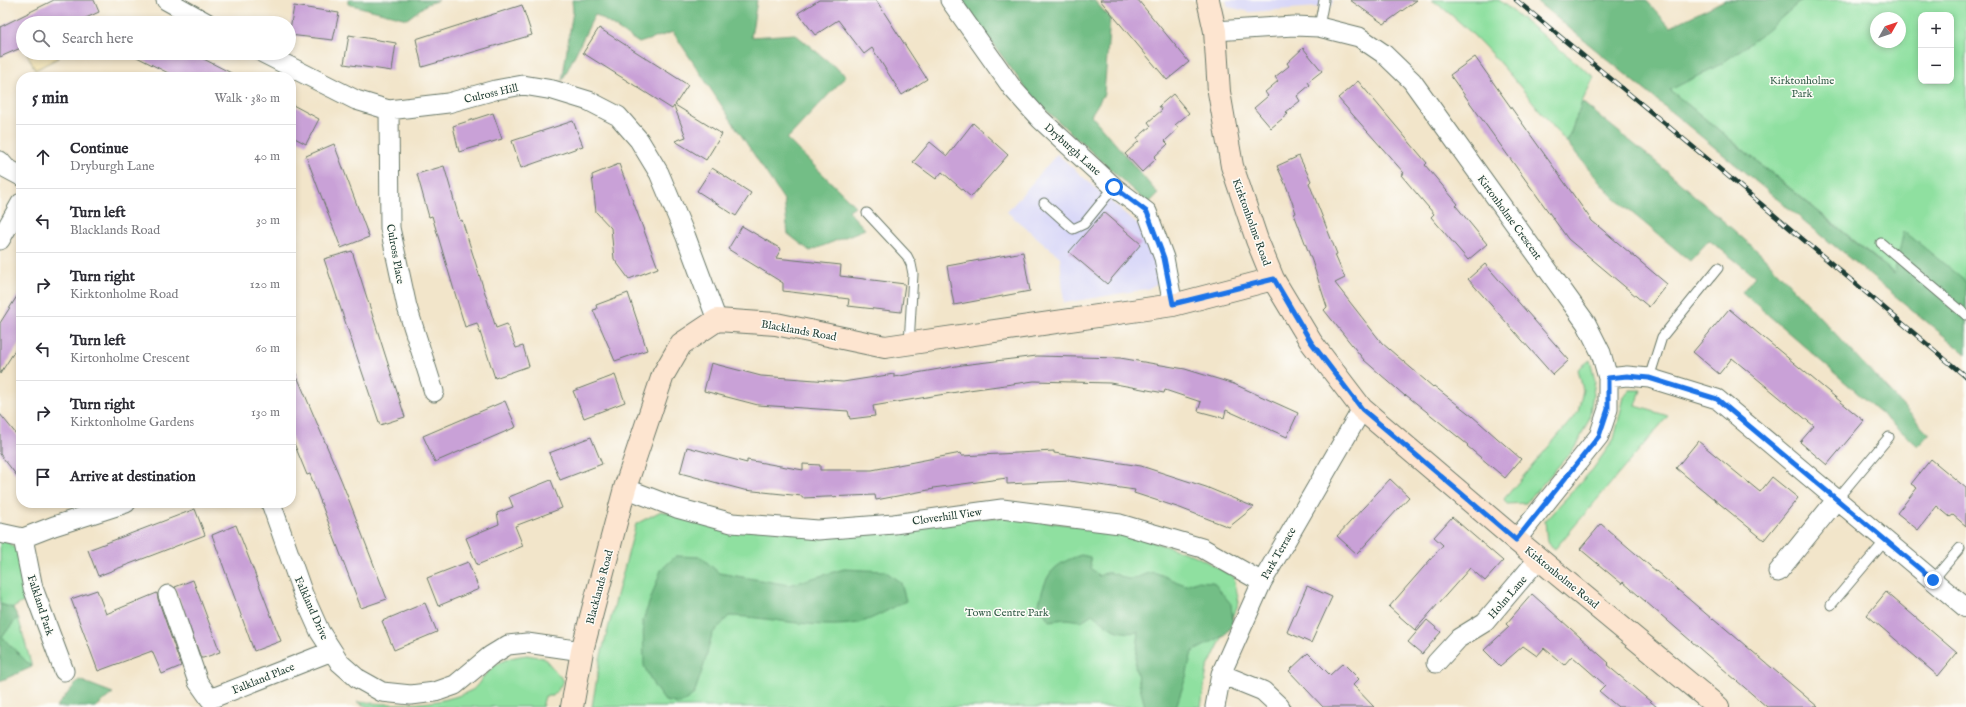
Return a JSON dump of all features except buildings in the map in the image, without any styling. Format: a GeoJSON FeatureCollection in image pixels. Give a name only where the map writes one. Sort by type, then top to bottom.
{"type":"FeatureCollection","features":[{"type":"Feature","properties":{"kind":"street"},"geometry":{"type":"LineString","coordinates":[[166,0],[195,16]]}},
{"type":"Feature","properties":{"kind":"street","name":"Dryburgh Lane"},"geometry":{"type":"LineString","coordinates":[[950,0],[1014,89],[1040,119],[1114,187],[1147,212],[1164,258],[1173,304]]}},
{"type":"Feature","properties":{"kind":"street","name":"Kirktonholme Road"},"geometry":{"type":"LineString","coordinates":[[1208,0],[1215,31],[1219,92],[1232,166],[1257,240],[1274,279],[1311,342],[1362,409],[1516,540],[1718,707]]}},
{"type":"Feature","properties":{"kind":"street","name":"Kirtonholme Crescent"},"geometry":{"type":"LineString","coordinates":[[1215,31],[1294,26],[1319,27],[1359,37],[1384,54],[1412,81],[1586,323],[1601,353],[1608,378],[1608,409],[1599,436],[1516,540]]}},
{"type":"Feature","properties":{"kind":"street","name":"Culross Hill"},"geometry":{"type":"LineString","coordinates":[[277,60],[356,100],[389,110],[448,103],[495,90],[523,85],[553,90],[589,102],[618,116],[639,140],[659,173],[686,237],[717,320]]}},
{"type":"Feature","properties":{"kind":"street","name":"Culross Place"},"geometry":{"type":"LineString","coordinates":[[389,110],[390,228],[407,307],[434,392]]}},
{"type":"Feature","properties":{"kind":"street"},"geometry":{"type":"LineString","coordinates":[[0,161],[6,168],[16,173]]}},
{"type":"Feature","properties":{"kind":"street"},"geometry":{"type":"LineString","coordinates":[[0,240],[16,212]]}},
{"type":"Feature","properties":{"kind":"street","name":"Blacklands Road"},"geometry":{"type":"LineString","coordinates":[[572,707],[582,651],[625,488],[663,375],[681,344],[717,320],[776,324],[885,347],[1173,304],[1274,279]]}},
{"type":"Feature","properties":{"kind":"street"},"geometry":{"type":"LineString","coordinates":[[1608,378],[1627,376],[1649,378],[1717,399],[1966,608]]}},
{"type":"Feature","properties":{"kind":"street","name":"Park Terrace"},"geometry":{"type":"LineString","coordinates":[[1215,707],[1221,674],[1262,582],[1362,409]]}},
{"type":"Feature","properties":{"kind":"street","name":"Cloverhill View"},"geometry":{"type":"LineString","coordinates":[[625,488],[677,508],[732,523],[818,530],[894,524],[1002,509],[1120,524],[1202,548],[1262,582]]}},
{"type":"Feature","properties":{"kind":"street"},"geometry":{"type":"LineString","coordinates":[[1778,572],[1837,500]]}},
{"type":"Feature","properties":{"kind":"street"},"geometry":{"type":"LineString","coordinates":[[0,533],[23,538],[54,526],[110,508]]}},
{"type":"Feature","properties":{"kind":"street","name":"Falkland Drive"},"geometry":{"type":"LineString","coordinates":[[273,508],[303,594],[320,632],[340,663],[357,678],[382,692],[411,695],[435,692],[455,685],[490,656],[508,645],[527,643],[582,651]]}},
{"type":"Feature","properties":{"kind":"street","name":"Falkland Park"},"geometry":{"type":"LineString","coordinates":[[23,538],[33,588],[64,671]]}},
{"type":"Feature","properties":{"kind":"street","name":"Holm Lane"},"geometry":{"type":"LineString","coordinates":[[1436,663],[1459,638],[1485,622],[1539,558]]}},
{"type":"Feature","properties":{"kind":"street","name":"Falkland Place"},"geometry":{"type":"LineString","coordinates":[[168,595],[198,682],[210,699],[332,651]]}},
{"type":"Feature","properties":{"kind":"street"},"geometry":{"type":"LineString","coordinates":[[1221,674],[1263,691],[1280,707]]}},
{"type":"Feature","properties":{"kind":"lane"},"geometry":{"type":"LineString","coordinates":[[1319,27],[1324,0]]}},
{"type":"Feature","properties":{"kind":"lane"},"geometry":{"type":"LineString","coordinates":[[1044,203],[1073,229],[1084,224],[1114,187]]}},
{"type":"Feature","properties":{"kind":"lane"},"geometry":{"type":"LineString","coordinates":[[867,214],[907,256],[911,264],[913,274],[909,344]]}},
{"type":"Feature","properties":{"kind":"lane"},"geometry":{"type":"LineString","coordinates":[[1881,243],[1966,315]]}},
{"type":"Feature","properties":{"kind":"lane"},"geometry":{"type":"LineString","coordinates":[[1649,378],[1662,337],[1718,268]]}},
{"type":"Feature","properties":{"kind":"lane"},"geometry":{"type":"LineString","coordinates":[[1837,500],[1889,437]]}},
{"type":"Feature","properties":{"kind":"lane"},"geometry":{"type":"LineString","coordinates":[[1831,605],[1885,541]]}},
{"type":"Feature","properties":{"kind":"lane"},"geometry":{"type":"LineString","coordinates":[[1933,580],[1960,548]]}},
{"type":"Feature","properties":{"kind":"shaded area"},"geometry":{"type":"Polygon","coordinates":[[[1226,0],[1333,0],[1332,6],[1250,12],[1228,7],[1226,0]]]}},
{"type":"Feature","properties":{"kind":"shaded area"},"geometry":{"type":"Polygon","coordinates":[[[1057,154],[1140,227],[1156,262],[1160,282],[1147,289],[1064,303],[1060,257],[1007,212],[1057,154]]]}},
{"type":"Feature","properties":{"kind":"green space"},"geometry":{"type":"Polygon","coordinates":[[[348,0],[439,0],[427,4],[407,19],[348,4],[348,0]]]}},
{"type":"Feature","properties":{"kind":"green space"},"geometry":{"type":"Polygon","coordinates":[[[572,0],[757,0],[751,37],[795,34],[846,76],[787,139],[855,206],[848,211],[865,229],[810,251],[788,234],[784,200],[673,32],[639,43],[595,14],[562,81],[573,11],[572,0]]]}},
{"type":"Feature","properties":{"kind":"green space"},"geometry":{"type":"Polygon","coordinates":[[[961,0],[1094,0],[1110,18],[1104,94],[1091,115],[1158,194],[1148,204],[1032,97],[961,0]]]}},
{"type":"Feature","properties":{"kind":"green space"},"geometry":{"type":"Polygon","coordinates":[[[1432,0],[1499,0],[1594,77],[1582,102],[1567,143],[1504,67],[1470,31],[1432,0]]]}},
{"type":"Feature","properties":{"kind":"green space"},"geometry":{"type":"Polygon","coordinates":[[[1535,0],[1646,0],[1670,27],[1725,0],[1802,0],[1764,33],[1721,64],[1670,90],[1894,274],[1904,231],[1966,282],[1966,354],[1535,0]]]}},
{"type":"Feature","properties":{"kind":"green space","name":"Kirktonholme Park"},"geometry":{"type":"Polygon","coordinates":[[[1725,0],[1966,0],[1966,332],[1670,90],[1725,0]]]}},
{"type":"Feature","properties":{"kind":"green space"},"geometry":{"type":"Polygon","coordinates":[[[1582,102],[1656,162],[1762,255],[1929,434],[1918,446],[1742,292],[1755,276],[1709,240],[1690,261],[1613,197],[1567,143],[1582,102]]]}},
{"type":"Feature","properties":{"kind":"green space"},"geometry":{"type":"Polygon","coordinates":[[[1590,360],[1595,381],[1589,419],[1577,445],[1526,503],[1507,504],[1504,499],[1578,412],[1583,390],[1578,369],[1590,360]]]}},
{"type":"Feature","properties":{"kind":"green space"},"geometry":{"type":"Polygon","coordinates":[[[1630,390],[1641,390],[1636,406],[1668,416],[1555,549],[1547,542],[1545,521],[1593,469],[1614,439],[1624,397],[1630,390]]]}},
{"type":"Feature","properties":{"kind":"green space","name":"Town Centre Park"},"geometry":{"type":"Polygon","coordinates":[[[661,511],[729,528],[1008,517],[1119,531],[1196,556],[1234,577],[1239,603],[1207,669],[1201,707],[592,707],[600,659],[636,524],[661,511]]]}},
{"type":"Feature","properties":{"kind":"green space"},"geometry":{"type":"Polygon","coordinates":[[[0,536],[19,551],[30,598],[13,608],[0,604],[0,536]]]}},
{"type":"Feature","properties":{"kind":"green space"},"geometry":{"type":"Polygon","coordinates":[[[1081,555],[1090,557],[1091,568],[1099,576],[1113,573],[1123,578],[1132,579],[1146,574],[1156,573],[1186,585],[1196,581],[1213,582],[1231,604],[1233,623],[1225,635],[1192,652],[1186,677],[1176,707],[1145,707],[1135,666],[1139,632],[1131,633],[1113,629],[1092,614],[1082,621],[1066,619],[1049,621],[1039,604],[1047,578],[1056,567],[1081,555]]]}},
{"type":"Feature","properties":{"kind":"green space"},"geometry":{"type":"Polygon","coordinates":[[[676,556],[701,557],[719,573],[789,585],[844,569],[885,571],[901,583],[906,601],[864,621],[842,625],[810,624],[729,616],[712,634],[704,665],[694,694],[680,704],[665,701],[654,686],[644,666],[643,620],[661,570],[676,556]]]}},
{"type":"Feature","properties":{"kind":"green space"},"geometry":{"type":"Polygon","coordinates":[[[0,604],[13,608],[18,617],[2,637],[32,667],[0,681],[0,604]]]}},
{"type":"Feature","properties":{"kind":"green space"},"geometry":{"type":"Polygon","coordinates":[[[18,617],[32,667],[2,637],[18,617]]]}},
{"type":"Feature","properties":{"kind":"green space"},"geometry":{"type":"Polygon","coordinates":[[[527,655],[544,658],[564,681],[553,696],[545,696],[542,707],[368,707],[357,702],[416,704],[459,696],[476,687],[484,676],[499,663],[509,658],[527,655]]]}},
{"type":"Feature","properties":{"kind":"green space"},"geometry":{"type":"Polygon","coordinates":[[[79,680],[113,693],[96,707],[56,707],[79,680]]]}},
{"type":"Feature","properties":{"kind":"sand"},"geometry":{"type":"Polygon","coordinates":[[[30,60],[54,60],[35,70],[30,60]]]}},
{"type":"Feature","properties":{"kind":"railway"},"geometry":{"type":"LineString","coordinates":[[1516,0],[1966,377]]}},
{"type":"Feature","properties":{"kind":"route"},"geometry":{"type":"LineString","coordinates":[[1114,187],[1147,212],[1164,258],[1173,304],[1274,279],[1291,312],[1311,342],[1362,409],[1516,540],[1599,436],[1608,409],[1608,378],[1627,376],[1649,378],[1717,399],[1933,580]]}}]}
